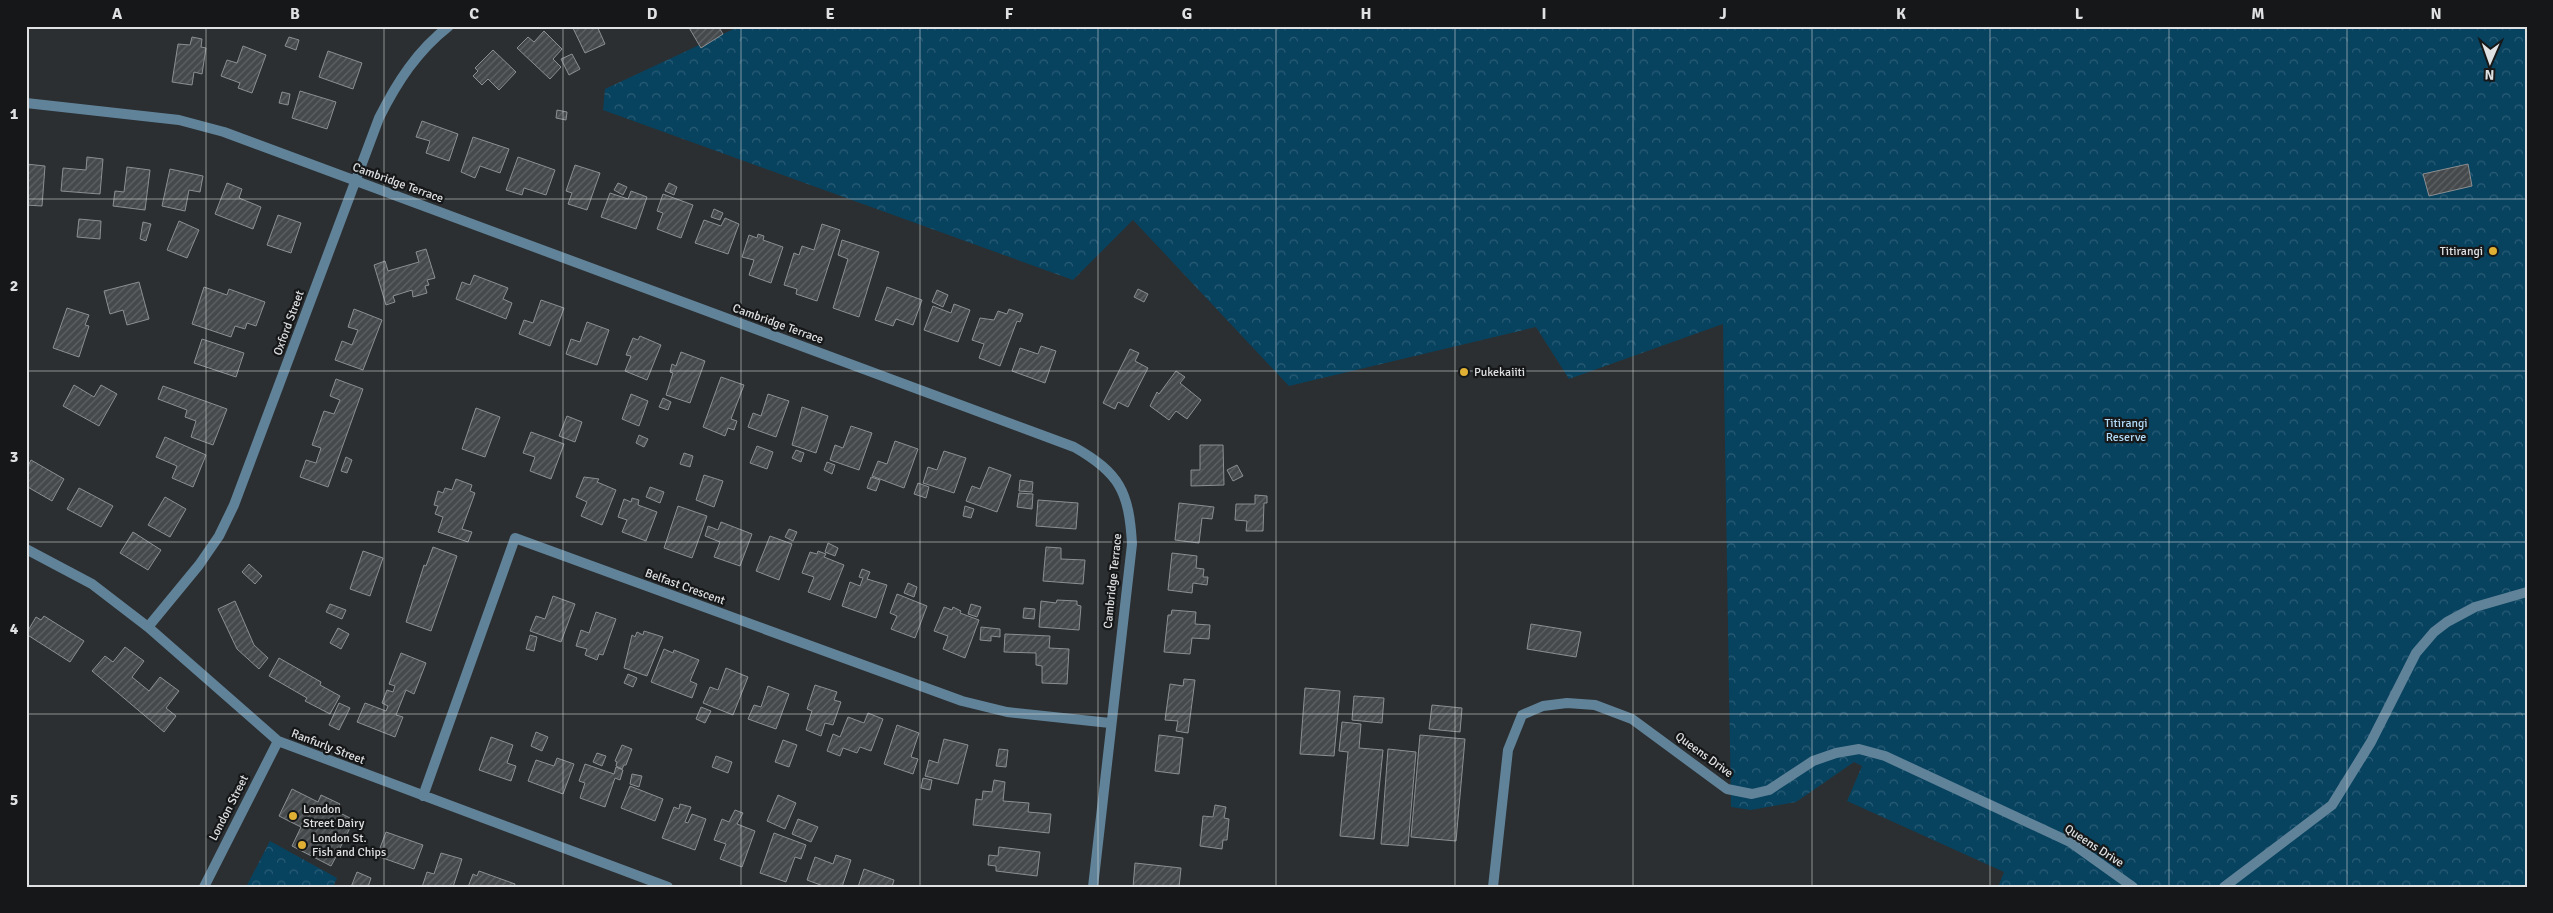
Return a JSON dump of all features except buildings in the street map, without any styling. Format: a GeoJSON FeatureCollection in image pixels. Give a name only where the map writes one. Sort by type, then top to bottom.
{"type":"FeatureCollection","features":[{"type":"Feature","properties":{"kind":"street","name":"Oxford Street"},"geometry":{"type":"LineString","coordinates":[[148,627],[214,543],[234,505],[379,118],[395,87],[413,61],[434,38],[449,26]]}},
{"type":"Feature","properties":{"kind":"street","name":"Cambridge Terrace"},"geometry":{"type":"LineString","coordinates":[[26,103],[179,120],[224,132],[1074,447],[1099,461],[1113,475],[1123,492],[1130,514],[1131,536],[1093,887]]}},
{"type":"Feature","properties":{"kind":"street","name":"Belfast Crescent"},"geometry":{"type":"LineString","coordinates":[[423,796],[515,538],[962,701],[1007,712],[1110,723]]}},
{"type":"Feature","properties":{"kind":"street","name":"Ranfurly Street"},"geometry":{"type":"LineString","coordinates":[[28,553],[92,584],[148,627],[278,741],[668,887]]}},
{"type":"Feature","properties":{"kind":"street"},"geometry":{"type":"LineString","coordinates":[[2224,887],[2332,805],[2366,750],[2416,652],[2434,632],[2447,622],[2476,607],[2527,592]]}},
{"type":"Feature","properties":{"kind":"street","name":"Queens Drive"},"geometry":{"type":"LineString","coordinates":[[1493,887],[1508,750],[1522,715],[1543,706],[1567,703],[1595,705],[1632,719],[1727,788],[1752,794],[1769,790],[1814,760],[1859,748],[1893,760],[2070,842],[2133,887]]}},
{"type":"Feature","properties":{"kind":"street","name":"London Street"},"geometry":{"type":"LineString","coordinates":[[204,887],[278,741]]}},
{"type":"Feature","properties":{"kind":"green space","name":"Titirangi Reserve"},"geometry":{"type":"Polygon","coordinates":[[[740,26],[2527,26],[2527,887],[1998,887],[2004,872],[1847,801],[1862,766],[1854,762],[1796,802],[1751,810],[1731,807],[1723,324],[1569,379],[1536,327],[1289,386],[1133,220],[1073,280],[603,110],[605,89],[740,26]]]}},
{"type":"Feature","properties":{"kind":"green space"},"geometry":{"type":"Polygon","coordinates":[[[270,841],[337,878],[333,887],[246,887],[270,841]]]}},
{"type":"Feature","properties":{"kind":"place","name":"Titirangi"},"geometry":{"type":"Point","coordinates":[2493,251]}},
{"type":"Feature","properties":{"kind":"place","name":"Pukekaiiti"},"geometry":{"type":"Point","coordinates":[1464,372]}},
{"type":"Feature","properties":{"kind":"place","name":"London Street Dairy"},"geometry":{"type":"Point","coordinates":[293,816]}},
{"type":"Feature","properties":{"kind":"place","name":"London St. Fish and Chips"},"geometry":{"type":"Point","coordinates":[302,845]}}]}
